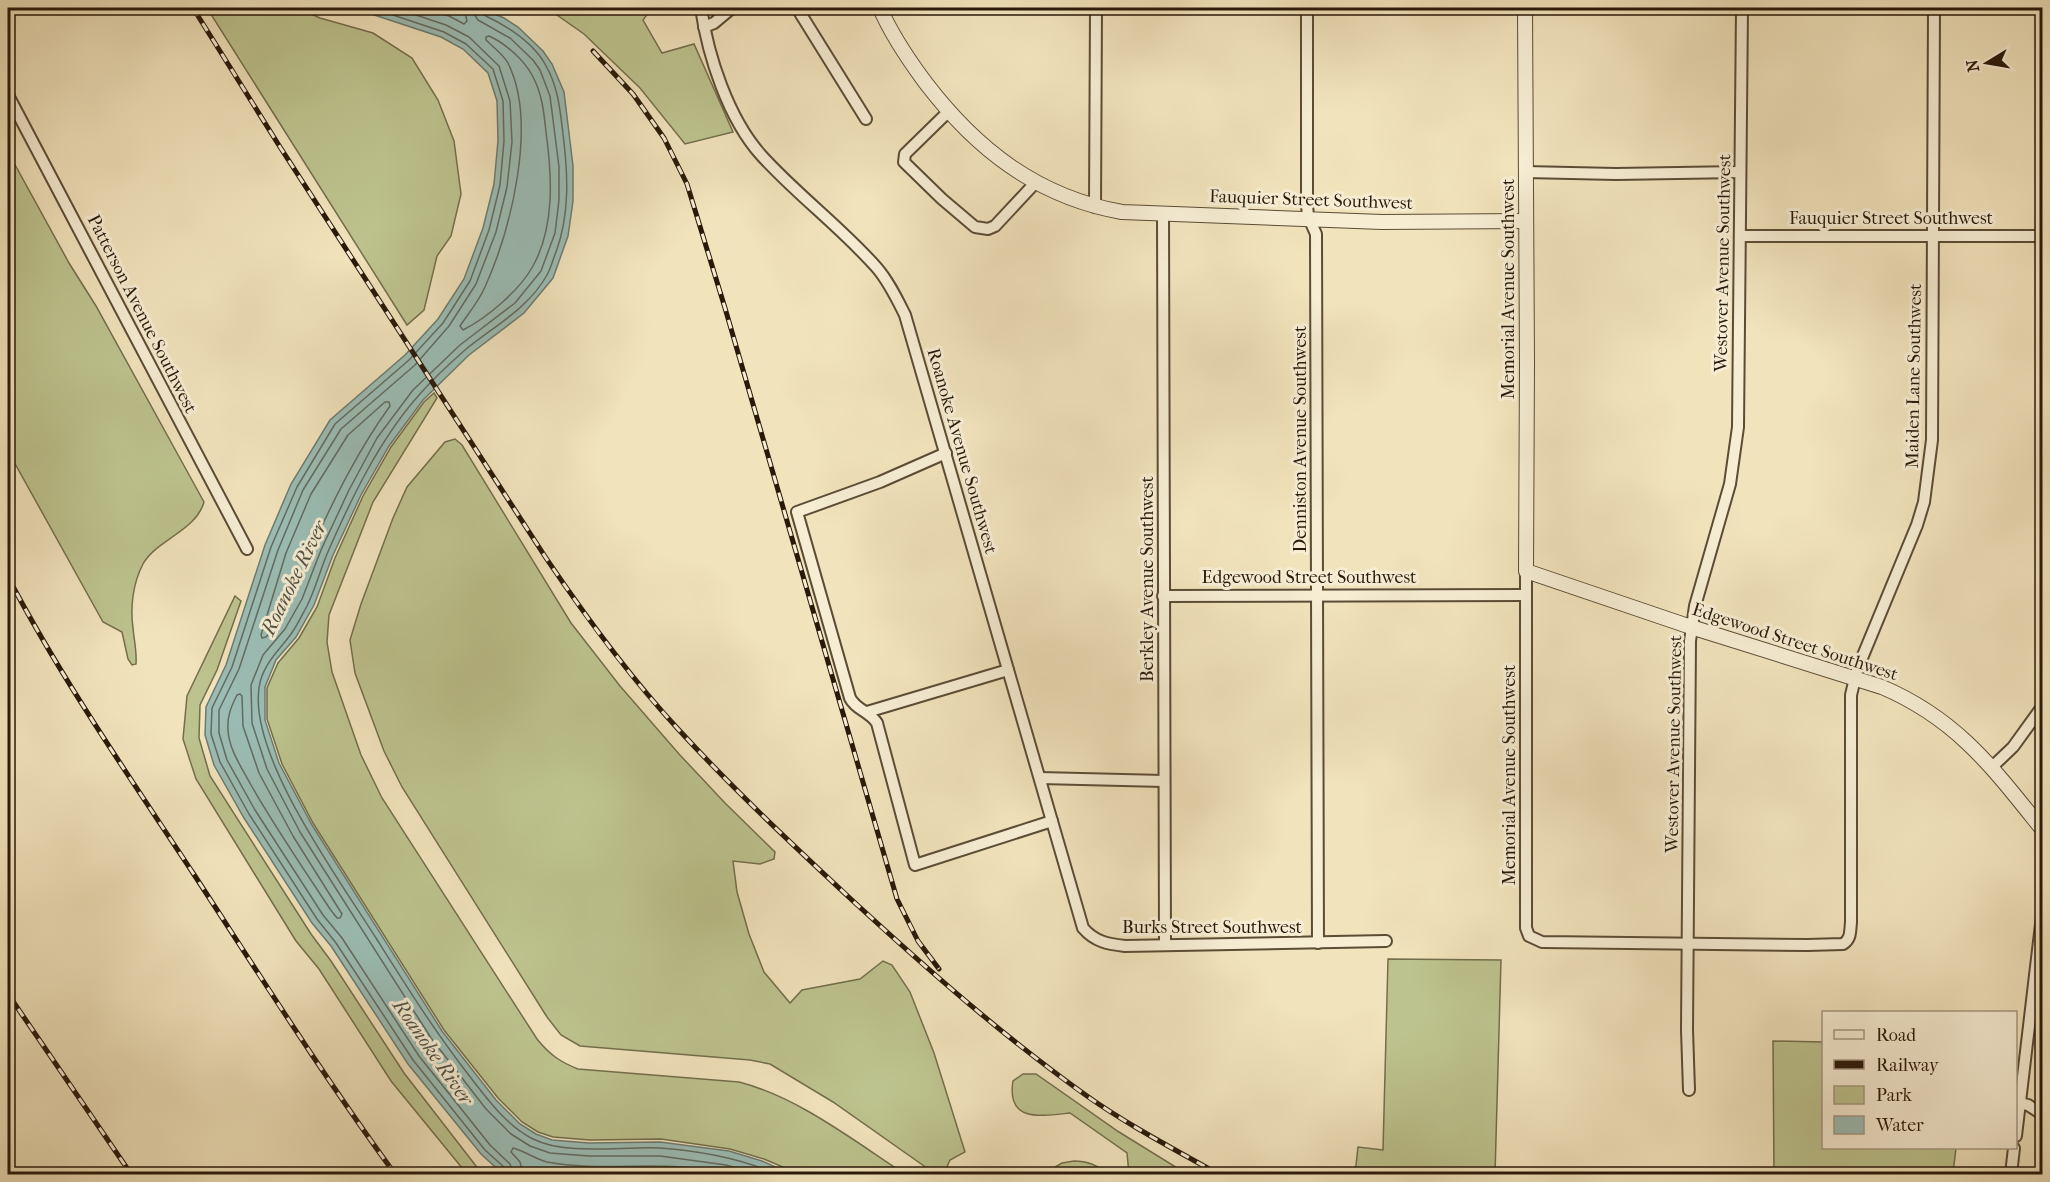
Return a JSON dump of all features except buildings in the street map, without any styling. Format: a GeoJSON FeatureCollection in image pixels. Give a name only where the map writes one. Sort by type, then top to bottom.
{"type":"FeatureCollection","features":[{"type":"Feature","properties":{"kind":"street","name":"Roanoke Avenue Southwest"},"geometry":{"type":"LineString","coordinates":[[701,8],[714,64],[726,95],[749,139],[779,174],[877,268],[894,292],[905,315],[1052,821]]}},
{"type":"Feature","properties":{"kind":"street"},"geometry":{"type":"LineString","coordinates":[[704,27],[714,23],[732,8]]}},
{"type":"Feature","properties":{"kind":"street"},"geometry":{"type":"LineString","coordinates":[[797,8],[866,119]]}},
{"type":"Feature","properties":{"kind":"street","name":"Fauquier Street Southwest"},"geometry":{"type":"LineString","coordinates":[[880,8],[916,70],[949,111],[981,145],[1036,182],[1075,201],[1122,212],[1382,222],[1526,221]]}},
{"type":"Feature","properties":{"kind":"street"},"geometry":{"type":"LineString","coordinates":[[1095,207],[1096,8]]}},
{"type":"Feature","properties":{"kind":"street","name":"Denniston Avenue Southwest"},"geometry":{"type":"LineString","coordinates":[[1307,8],[1307,205],[1316,234],[1318,943]]}},
{"type":"Feature","properties":{"kind":"street","name":"Memorial Avenue Southwest"},"geometry":{"type":"LineString","coordinates":[[1525,8],[1527,932],[1529,936],[1542,942],[1689,942]]}},
{"type":"Feature","properties":{"kind":"street","name":"Westover Avenue Southwest"},"geometry":{"type":"LineString","coordinates":[[1689,1090],[1688,790],[1691,627],[1695,606],[1731,484],[1738,427],[1742,8]]}},
{"type":"Feature","properties":{"kind":"street","name":"Maiden Lane Southwest"},"geometry":{"type":"LineString","coordinates":[[1689,942],[1843,944],[1850,937],[1850,705],[1854,679],[1917,525],[1924,502],[1932,440],[1934,8]]}},
{"type":"Feature","properties":{"kind":"street","name":"Patterson Avenue Southwest"},"geometry":{"type":"LineString","coordinates":[[8,95],[247,549]]}},
{"type":"Feature","properties":{"kind":"street"},"geometry":{"type":"LineString","coordinates":[[949,111],[904,154],[904,162],[975,227],[988,229],[995,226],[1036,182]]}},
{"type":"Feature","properties":{"kind":"street"},"geometry":{"type":"LineString","coordinates":[[1525,172],[1616,174],[1740,172]]}},
{"type":"Feature","properties":{"kind":"street","name":"Berkley Avenue Southwest"},"geometry":{"type":"LineString","coordinates":[[1163,213],[1165,945]]}},
{"type":"Feature","properties":{"kind":"street","name":"Fauquier Street Southwest"},"geometry":{"type":"LineString","coordinates":[[1740,236],[2043,236]]}},
{"type":"Feature","properties":{"kind":"street"},"geometry":{"type":"LineString","coordinates":[[946,453],[890,478],[796,512],[850,698],[858,709],[867,712],[877,723],[915,865],[1052,821]]}},
{"type":"Feature","properties":{"kind":"street","name":"Edgewood Street Southwest"},"geometry":{"type":"LineString","coordinates":[[1526,571],[1691,627],[1890,690],[1927,709],[1974,747],[2043,829]]}},
{"type":"Feature","properties":{"kind":"street","name":"Edgewood Street Southwest"},"geometry":{"type":"LineString","coordinates":[[1163,596],[1526,594]]}},
{"type":"Feature","properties":{"kind":"street"},"geometry":{"type":"LineString","coordinates":[[867,712],[1008,670]]}},
{"type":"Feature","properties":{"kind":"street"},"geometry":{"type":"LineString","coordinates":[[1992,766],[2013,747],[2043,707]]}},
{"type":"Feature","properties":{"kind":"street"},"geometry":{"type":"LineString","coordinates":[[1040,778],[1164,781]]}},
{"type":"Feature","properties":{"kind":"street","name":"Burks Street Southwest"},"geometry":{"type":"LineString","coordinates":[[1052,821],[1080,922],[1088,934],[1106,943],[1125,946],[1386,941]]}},
{"type":"Feature","properties":{"kind":"street"},"geometry":{"type":"LineString","coordinates":[[2017,1125],[2043,916]]}},
{"type":"Feature","properties":{"kind":"street"},"geometry":{"type":"LineString","coordinates":[[2019,1103],[2028,1105],[2043,1114]]}},
{"type":"Feature","properties":{"kind":"street"},"geometry":{"type":"LineString","coordinates":[[2011,1174],[2014,1149]]}},
{"type":"Feature","properties":{"kind":"green space"},"geometry":{"type":"Polygon","coordinates":[[[207,8],[298,8],[320,18],[373,33],[412,58],[438,100],[454,141],[461,194],[451,236],[437,256],[424,310],[407,325],[207,8]]]}},
{"type":"Feature","properties":{"kind":"green space"},"geometry":{"type":"Polygon","coordinates":[[[547,8],[652,8],[643,20],[662,53],[694,44],[733,132],[685,144],[640,88],[584,34],[547,8]]]}},
{"type":"Feature","properties":{"kind":"green space"},"geometry":{"type":"Polygon","coordinates":[[[8,152],[204,502],[193,521],[157,548],[143,564],[132,604],[136,664],[132,665],[128,659],[122,632],[103,622],[8,451],[8,152]]]}},
{"type":"Feature","properties":{"kind":"green space"},"geometry":{"type":"Polygon","coordinates":[[[434,393],[437,398],[373,502],[329,615],[327,642],[332,672],[361,755],[382,798],[537,1039],[555,1057],[578,1069],[739,1082],[761,1089],[825,1121],[905,1174],[799,1174],[764,1159],[730,1149],[661,1139],[590,1140],[553,1137],[538,1132],[522,1122],[498,1098],[444,1030],[313,823],[282,764],[267,719],[267,688],[278,663],[299,638],[317,607],[335,558],[363,496],[391,447],[424,402],[434,393]]]}},
{"type":"Feature","properties":{"kind":"green space"},"geometry":{"type":"Polygon","coordinates":[[[455,439],[462,445],[571,623],[620,686],[679,754],[775,852],[774,859],[760,864],[733,861],[737,892],[749,934],[764,972],[790,1003],[802,990],[860,979],[883,961],[892,965],[910,992],[934,1053],[965,1152],[950,1160],[945,1171],[934,1173],[833,1102],[770,1064],[750,1060],[580,1046],[561,1035],[547,1017],[402,787],[384,751],[355,673],[350,640],[393,518],[407,487],[445,442],[455,439]]]}},
{"type":"Feature","properties":{"kind":"green space"},"geometry":{"type":"Polygon","coordinates":[[[235,596],[241,601],[217,670],[200,705],[199,738],[210,776],[311,934],[404,1073],[476,1166],[485,1174],[467,1174],[391,1081],[319,969],[296,941],[196,779],[183,739],[187,696],[235,596]]]}},
{"type":"Feature","properties":{"kind":"green space"},"geometry":{"type":"Polygon","coordinates":[[[1388,959],[1501,960],[1495,1174],[1355,1174],[1358,1147],[1383,1150],[1388,959]]]}},
{"type":"Feature","properties":{"kind":"green space"},"geometry":{"type":"Polygon","coordinates":[[[1773,1041],[1822,1042],[1822,1149],[1956,1149],[1953,1173],[1949,1174],[1774,1174],[1773,1041]]]}},
{"type":"Feature","properties":{"kind":"green space"},"geometry":{"type":"Polygon","coordinates":[[[1023,1074],[1036,1074],[1119,1132],[1187,1174],[1129,1174],[1127,1153],[1070,1113],[1038,1115],[1028,1114],[1021,1110],[1015,1104],[1012,1095],[1013,1081],[1023,1074]]]}},
{"type":"Feature","properties":{"kind":"green space"},"geometry":{"type":"Polygon","coordinates":[[[1074,1161],[1092,1164],[1108,1174],[1043,1174],[1062,1163],[1074,1161]]]}},
{"type":"Feature","properties":{"kind":"water","name":"Roanoke River"},"geometry":{"type":"Polygon","coordinates":[[[353,8],[481,8],[518,27],[543,51],[552,64],[564,92],[573,166],[573,201],[568,236],[553,278],[524,313],[469,355],[423,400],[389,446],[361,495],[333,555],[314,605],[296,637],[276,660],[265,687],[265,720],[279,763],[312,825],[442,1031],[496,1100],[520,1124],[552,1140],[589,1143],[660,1142],[729,1151],[762,1161],[791,1174],[503,1174],[481,1154],[408,1064],[331,946],[312,923],[244,818],[214,765],[205,735],[206,707],[226,665],[265,545],[291,484],[330,420],[405,355],[438,319],[464,279],[483,228],[494,184],[498,141],[497,101],[488,73],[463,49],[441,37],[353,8]]]}},
{"type":"Feature","properties":{"kind":"railway"},"geometry":{"type":"LineString","coordinates":[[193,8],[280,147],[546,558],[609,646],[660,709],[786,838],[967,1002],[1026,1050],[1103,1107],[1218,1174]]}},
{"type":"Feature","properties":{"kind":"railway"},"geometry":{"type":"LineString","coordinates":[[593,51],[633,94],[664,138],[687,184],[897,899],[918,941],[939,969]]}},
{"type":"Feature","properties":{"kind":"railway"},"geometry":{"type":"LineString","coordinates":[[8,577],[51,653],[97,727],[317,1063],[395,1174]]}},
{"type":"Feature","properties":{"kind":"railway"},"geometry":{"type":"LineString","coordinates":[[8,994],[131,1174]]}}]}
